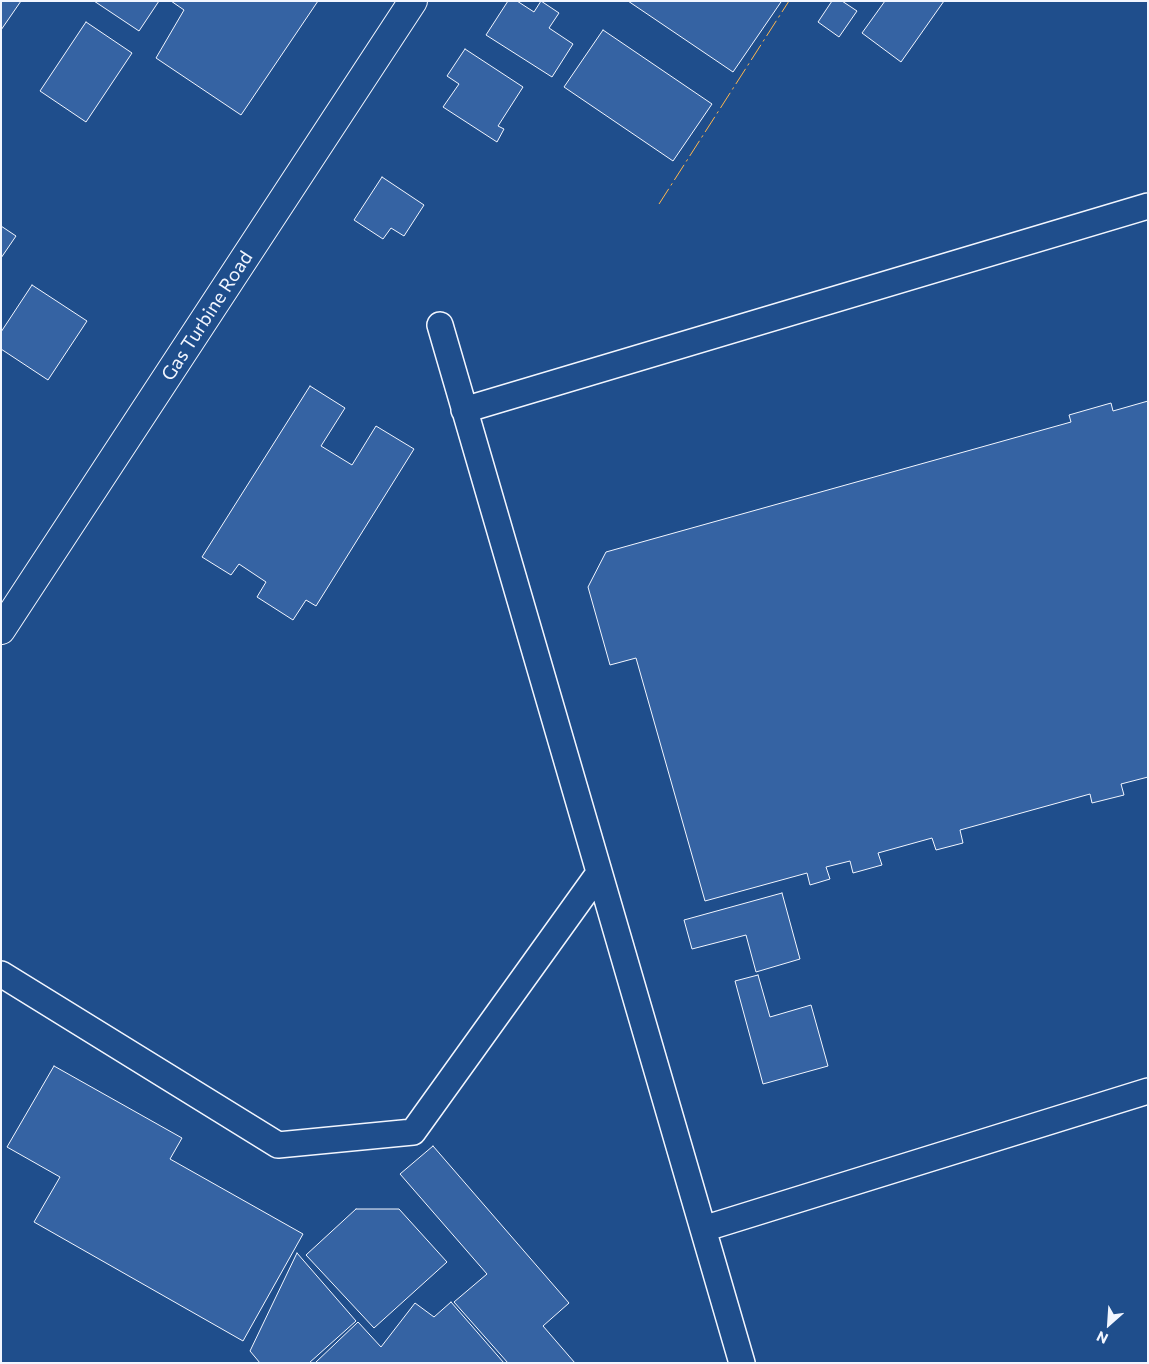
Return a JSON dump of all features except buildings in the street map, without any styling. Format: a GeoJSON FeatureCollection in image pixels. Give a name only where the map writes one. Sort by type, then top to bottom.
{"type":"FeatureCollection","features":[{"type":"Feature","properties":{"kind":"highway","name":"Gas Turbine Road"},"geometry":{"type":"LineString","coordinates":[[1,630],[413,1]]}},
{"type":"Feature","properties":{"kind":"street"},"geometry":{"type":"LineString","coordinates":[[464,410],[1148,206]]}},
{"type":"Feature","properties":{"kind":"street"},"geometry":{"type":"LineString","coordinates":[[440,325],[742,1363]]}},
{"type":"Feature","properties":{"kind":"street"},"geometry":{"type":"LineString","coordinates":[[1,974],[278,1145],[413,1132],[599,873]]}},
{"type":"Feature","properties":{"kind":"street"},"geometry":{"type":"LineString","coordinates":[[703,1229],[1148,1091]]}},
{"type":"Feature","properties":{"kind":"power"},"geometry":{"type":"LineString","coordinates":[[659,204],[789,1]]}}]}
